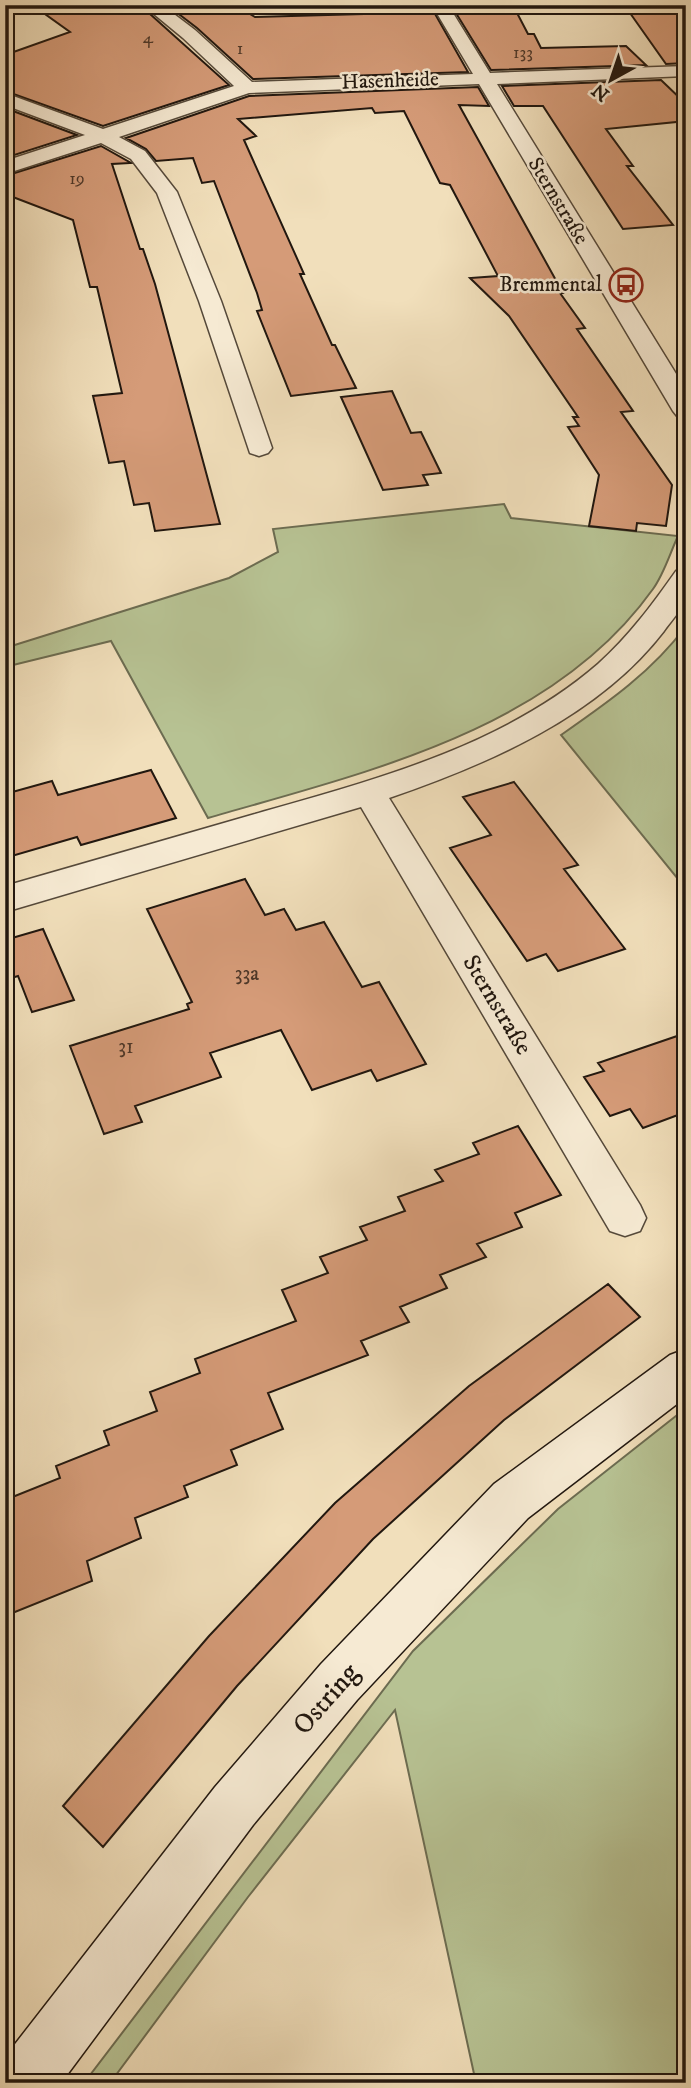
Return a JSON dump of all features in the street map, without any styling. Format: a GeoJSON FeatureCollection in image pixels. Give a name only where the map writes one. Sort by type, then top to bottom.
{"type":"FeatureCollection","features":[{"type":"Feature","properties":{"kind":"street"},"geometry":{"type":"LineString","coordinates":[[151,5],[189,34],[247,88]]}},
{"type":"Feature","properties":{"kind":"street","name":"Sternstraße"},"geometry":{"type":"LineString","coordinates":[[440,5],[683,400]]}},
{"type":"Feature","properties":{"kind":"street","name":"Hasenheide"},"geometry":{"type":"LineString","coordinates":[[5,168],[247,88],[686,71]]}},
{"type":"Feature","properties":{"kind":"street"},"geometry":{"type":"LineString","coordinates":[[5,98],[101,135],[138,155],[167,192],[210,301],[259,448]]}},
{"type":"Feature","properties":{"kind":"street"},"geometry":{"type":"LineString","coordinates":[[5,899],[369,793],[427,774],[475,753],[564,703],[605,672],[635,645],[686,576]]}},
{"type":"Feature","properties":{"kind":"street","name":"Sternstraße"},"geometry":{"type":"LineString","coordinates":[[369,793],[625,1218]]}},
{"type":"Feature","properties":{"kind":"street","name":"Ostring"},"geometry":{"type":"LineString","coordinates":[[23,2083],[234,1806],[339,1682],[511,1501],[686,1370]]}},
{"type":"Feature","properties":{"kind":"green space"},"geometry":{"type":"Polygon","coordinates":[[[504,504],[511,518],[678,536],[653,589],[611,638],[563,678],[509,712],[452,740],[392,763],[208,818],[111,641],[5,667],[5,648],[229,578],[278,552],[273,529],[504,504]]]}},
{"type":"Feature","properties":{"kind":"green space"},"geometry":{"type":"Polygon","coordinates":[[[686,626],[686,889],[561,735],[612,699],[644,672],[686,626]]]}},
{"type":"Feature","properties":{"kind":"green space"},"geometry":{"type":"Polygon","coordinates":[[[686,1408],[686,2083],[476,2083],[395,1710],[248,1897],[110,2083],[84,2083],[413,1651],[558,1509],[686,1408]]]}},
{"type":"Feature","properties":{"kind":"building"},"geometry":{"type":"Polygon","coordinates":[[[95,5],[140,5],[229,85],[103,126],[5,91],[5,55],[70,32],[45,14],[95,5]]]}},
{"type":"Feature","properties":{"kind":"building"},"geometry":{"type":"Polygon","coordinates":[[[167,5],[219,5],[227,11],[240,8],[255,17],[363,14],[362,11],[367,11],[365,5],[430,5],[468,72],[253,79],[197,28],[167,5]]]}},
{"type":"Feature","properties":{"kind":"building"},"geometry":{"type":"Polygon","coordinates":[[[451,5],[506,5],[516,11],[528,34],[534,34],[541,48],[626,46],[646,65],[491,70],[451,5]]]}},
{"type":"Feature","properties":{"kind":"building"},"geometry":{"type":"Polygon","coordinates":[[[686,11],[686,63],[666,64],[630,13],[686,11]]]}},
{"type":"Feature","properties":{"kind":"building"},"geometry":{"type":"Polygon","coordinates":[[[661,80],[686,104],[686,121],[606,129],[633,166],[627,166],[673,225],[623,229],[543,106],[514,106],[502,86],[661,80]]]}},
{"type":"Feature","properties":{"kind":"building"},"geometry":{"type":"Polygon","coordinates":[[[478,87],[489,106],[459,105],[563,293],[560,293],[585,328],[577,329],[633,411],[621,412],[672,485],[666,526],[637,523],[636,531],[589,526],[599,475],[568,427],[579,426],[573,417],[578,417],[509,316],[470,278],[498,276],[450,185],[440,183],[404,111],[375,113],[372,108],[238,119],[256,136],[244,140],[304,274],[300,274],[332,345],[335,345],[356,388],[291,396],[257,311],[262,310],[257,293],[214,181],[202,183],[193,158],[156,161],[146,149],[126,138],[249,96],[478,87]]]}},
{"type":"Feature","properties":{"kind":"building"},"geometry":{"type":"Polygon","coordinates":[[[5,108],[77,135],[5,158],[5,108]]]}},
{"type":"Feature","properties":{"kind":"building"},"geometry":{"type":"Polygon","coordinates":[[[101,146],[131,163],[112,164],[140,249],[143,249],[155,284],[220,524],[155,531],[149,503],[134,505],[124,461],[109,463],[93,396],[122,393],[97,287],[90,287],[73,220],[5,194],[5,176],[101,146]]]}},
{"type":"Feature","properties":{"kind":"building"},"geometry":{"type":"Polygon","coordinates":[[[392,391],[411,433],[421,432],[441,473],[423,475],[428,485],[383,490],[341,397],[392,391]]]}},
{"type":"Feature","properties":{"kind":"building"},"geometry":{"type":"Polygon","coordinates":[[[151,770],[176,818],[81,845],[77,837],[5,858],[5,794],[52,781],[58,795],[151,770]]]}},
{"type":"Feature","properties":{"kind":"building"},"geometry":{"type":"Polygon","coordinates":[[[514,782],[578,865],[564,869],[625,949],[558,971],[546,954],[527,961],[450,848],[491,835],[463,797],[514,782]]]}},
{"type":"Feature","properties":{"kind":"building"},"geometry":{"type":"Polygon","coordinates":[[[245,879],[265,915],[284,909],[296,930],[324,922],[362,987],[379,982],[426,1064],[377,1081],[371,1070],[312,1090],[281,1030],[210,1053],[221,1077],[135,1106],[142,1122],[104,1134],[70,1046],[189,1009],[187,1004],[192,1002],[147,909],[245,879]]]}},
{"type":"Feature","properties":{"kind":"building"},"geometry":{"type":"Polygon","coordinates":[[[43,929],[74,1000],[32,1012],[18,976],[5,980],[5,940],[43,929]]]}},
{"type":"Feature","properties":{"kind":"building"},"geometry":{"type":"Polygon","coordinates":[[[686,1033],[686,1112],[643,1128],[630,1109],[610,1116],[584,1077],[604,1071],[598,1063],[686,1033]]]}},
{"type":"Feature","properties":{"kind":"building"},"geometry":{"type":"Polygon","coordinates":[[[518,1126],[561,1195],[515,1213],[522,1227],[477,1244],[486,1257],[440,1275],[447,1288],[400,1307],[409,1322],[361,1341],[368,1355],[268,1393],[283,1429],[231,1450],[237,1465],[184,1486],[188,1497],[135,1518],[141,1538],[87,1561],[92,1581],[5,1616],[5,1500],[60,1478],[56,1466],[109,1445],[104,1431],[157,1411],[150,1392],[200,1373],[195,1359],[296,1321],[282,1290],[328,1273],[320,1257],[367,1240],[360,1227],[405,1211],[398,1197],[443,1181],[435,1170],[479,1154],[473,1143],[518,1126]]]}},
{"type":"Feature","properties":{"kind":"building"},"geometry":{"type":"Polygon","coordinates":[[[608,1284],[640,1317],[504,1420],[373,1539],[237,1686],[103,1847],[63,1806],[209,1636],[335,1503],[469,1386],[608,1284]]]}},
{"type":"Feature","properties":{"kind":"place","name":"Bremmental"},"geometry":{"type":"Point","coordinates":[626,285]}}]}
